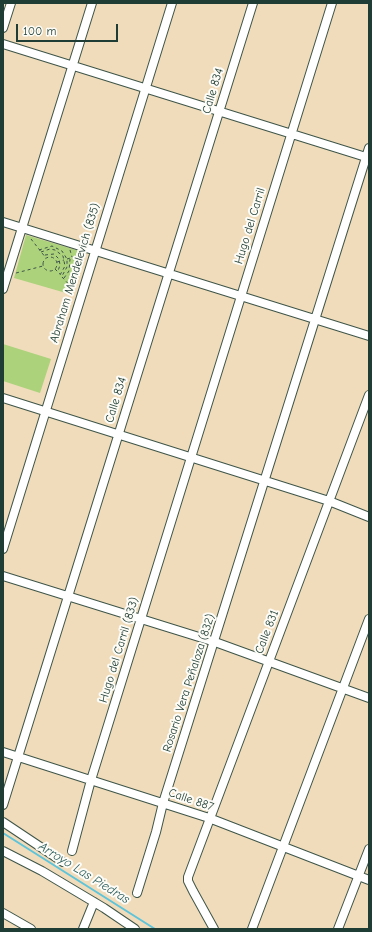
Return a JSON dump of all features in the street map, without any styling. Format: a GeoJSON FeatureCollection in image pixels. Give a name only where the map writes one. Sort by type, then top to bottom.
{"type":"FeatureCollection","features":[{"type":"Feature","properties":{"kind":"street"},"geometry":{"type":"LineString","coordinates":[[3,28],[11,3]]}},
{"type":"Feature","properties":{"kind":"street"},"geometry":{"type":"LineString","coordinates":[[3,289],[92,3]]}},
{"type":"Feature","properties":{"kind":"street","name":"Abraham Mendelevich (835)"},"geometry":{"type":"LineString","coordinates":[[3,549],[172,3]]}},
{"type":"Feature","properties":{"kind":"street","name":"Calle 834"},"geometry":{"type":"LineString","coordinates":[[3,805],[253,3]]}},
{"type":"Feature","properties":{"kind":"street","name":"Hugo del Carril"},"geometry":{"type":"LineString","coordinates":[[191,457],[332,3]]}},
{"type":"Feature","properties":{"kind":"street"},"geometry":{"type":"LineString","coordinates":[[3,44],[145,88],[219,113],[368,158]]}},
{"type":"Feature","properties":{"kind":"street","name":"Rosario Vera Peñaloza (832)"},"geometry":{"type":"LineString","coordinates":[[137,893],[163,804],[315,319],[368,158],[369,148]]}},
{"type":"Feature","properties":{"kind":"street"},"geometry":{"type":"LineString","coordinates":[[3,222],[369,336]]}},
{"type":"Feature","properties":{"kind":"street","name":"Calle 831"},"geometry":{"type":"LineString","coordinates":[[214,929],[188,881],[188,877],[369,394]]}},
{"type":"Feature","properties":{"kind":"street"},"geometry":{"type":"LineString","coordinates":[[3,398],[265,480],[329,501],[369,517]]}},
{"type":"Feature","properties":{"kind":"street","name":"Hugo del Carril (833)"},"geometry":{"type":"LineString","coordinates":[[72,850],[91,780],[191,457]]}},
{"type":"Feature","properties":{"kind":"street"},"geometry":{"type":"LineString","coordinates":[[3,576],[142,618],[270,660],[369,698]]}},
{"type":"Feature","properties":{"kind":"street"},"geometry":{"type":"LineString","coordinates":[[252,929],[369,619]]}},
{"type":"Feature","properties":{"kind":"street","name":"Calle 887"},"geometry":{"type":"LineString","coordinates":[[3,752],[209,818],[369,880]]}},
{"type":"Feature","properties":{"kind":"street"},"geometry":{"type":"LineString","coordinates":[[3,822],[63,862]]}},
{"type":"Feature","properties":{"kind":"street"},"geometry":{"type":"LineString","coordinates":[[338,929],[369,849]]}},
{"type":"Feature","properties":{"kind":"street"},"geometry":{"type":"LineString","coordinates":[[3,851],[42,871],[94,902],[135,929]]}},
{"type":"Feature","properties":{"kind":"street"},"geometry":{"type":"LineString","coordinates":[[83,929],[94,902]]}},
{"type":"Feature","properties":{"kind":"street"},"geometry":{"type":"LineString","coordinates":[[3,913],[31,929]]}},
{"type":"Feature","properties":{"kind":"path"},"geometry":{"type":"LineString","coordinates":[[31,239],[46,259],[44,266]]}},
{"type":"Feature","properties":{"kind":"path"},"geometry":{"type":"LineString","coordinates":[[39,250],[46,247],[57,248],[62,251],[67,259],[67,267],[62,276]]}},
{"type":"Feature","properties":{"kind":"path"},"geometry":{"type":"LineString","coordinates":[[41,252],[50,249],[59,252],[64,260],[65,266],[60,275]]}},
{"type":"Feature","properties":{"kind":"path"},"geometry":{"type":"LineString","coordinates":[[57,262],[95,250]]}},
{"type":"Feature","properties":{"kind":"path"},"geometry":{"type":"LineString","coordinates":[[44,256],[54,254],[60,261],[60,268],[57,271]]}},
{"type":"Feature","properties":{"kind":"path"},"geometry":{"type":"LineString","coordinates":[[46,259],[52,258],[57,262]]}},
{"type":"Feature","properties":{"kind":"path"},"geometry":{"type":"LineString","coordinates":[[64,279],[69,272],[70,258]]}},
{"type":"Feature","properties":{"kind":"path"},"geometry":{"type":"LineString","coordinates":[[55,269],[57,262]]}},
{"type":"Feature","properties":{"kind":"path"},"geometry":{"type":"LineString","coordinates":[[7,276],[44,266]]}},
{"type":"Feature","properties":{"kind":"path"},"geometry":{"type":"LineString","coordinates":[[44,266],[48,270],[55,269]]}},
{"type":"Feature","properties":{"kind":"path"},"geometry":{"type":"LineString","coordinates":[[55,269],[80,297]]}},
{"type":"Feature","properties":{"kind":"green space"},"geometry":{"type":"Polygon","coordinates":[[[26,235],[86,253],[73,295],[14,278],[26,235]]]}},
{"type":"Feature","properties":{"kind":"green space"},"geometry":{"type":"Polygon","coordinates":[[[3,344],[51,359],[40,393],[3,381],[3,344]]]}},
{"type":"Feature","properties":{"kind":"waterway","name":"Arroyo Las Piedras"},"geometry":{"type":"LineString","coordinates":[[3,833],[155,929]]}}]}
